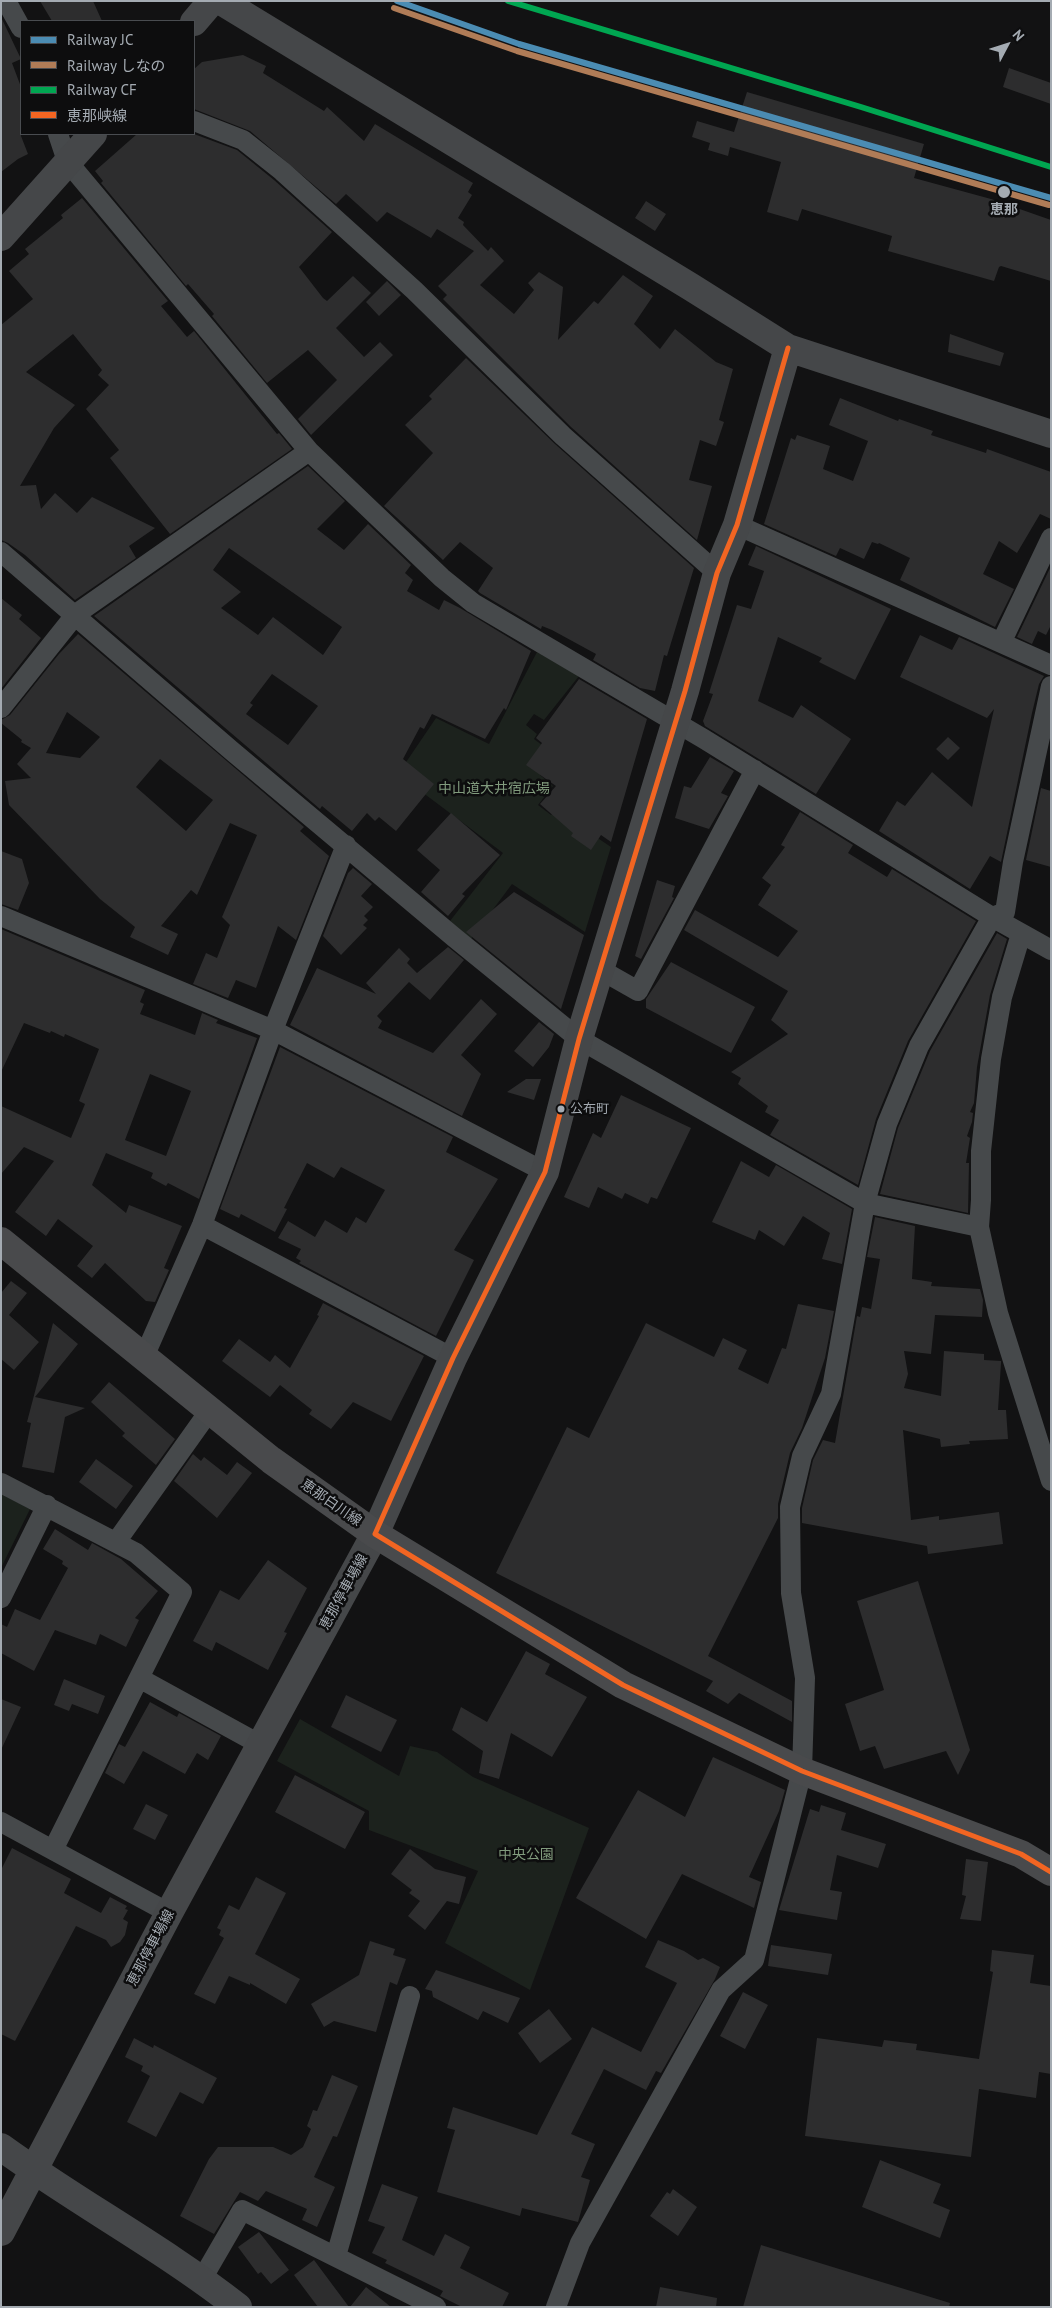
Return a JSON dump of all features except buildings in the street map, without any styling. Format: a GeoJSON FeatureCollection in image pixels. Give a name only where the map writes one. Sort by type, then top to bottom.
{"type":"FeatureCollection","features":[{"type":"Feature","properties":{"kind":"main road"},"geometry":{"type":"LineString","coordinates":[[195,21],[212,1]]}},
{"type":"Feature","properties":{"kind":"main road"},"geometry":{"type":"LineString","coordinates":[[221,1],[788,348],[1051,434]]}},
{"type":"Feature","properties":{"kind":"main road"},"geometry":{"type":"LineString","coordinates":[[1,237],[92,135]]}},
{"type":"Feature","properties":{"kind":"main road","name":"恵那停車場線"},"geometry":{"type":"LineString","coordinates":[[1,2232],[169,1913],[375,1534],[453,1358],[545,1172],[579,1039],[675,722],[717,574],[737,525],[788,348]]}},
{"type":"Feature","properties":{"kind":"main road","name":"恵那白川線"},"geometry":{"type":"LineString","coordinates":[[1,1241],[271,1460],[375,1534],[623,1685],[802,1771],[1021,1854],[1051,1872]]}},
{"type":"Feature","properties":{"kind":"main road"},"geometry":{"type":"LineString","coordinates":[[1,2147],[202,2279],[238,2307]]}},
{"type":"Feature","properties":{"kind":"street"},"geometry":{"type":"LineString","coordinates":[[6,1],[20,26]]}},
{"type":"Feature","properties":{"kind":"street"},"geometry":{"type":"LineString","coordinates":[[195,122],[243,140],[282,170],[414,290],[563,436],[717,574]]}},
{"type":"Feature","properties":{"kind":"street"},"geometry":{"type":"LineString","coordinates":[[58,135],[67,161],[309,451],[442,578],[473,603],[755,770],[1024,936],[1051,950]]}},
{"type":"Feature","properties":{"kind":"street"},"geometry":{"type":"LineString","coordinates":[[1,708],[76,614],[309,451]]}},
{"type":"Feature","properties":{"kind":"street"},"geometry":{"type":"LineString","coordinates":[[737,525],[1002,641],[1051,665]]}},
{"type":"Feature","properties":{"kind":"street"},"geometry":{"type":"LineString","coordinates":[[1002,641],[1051,538]]}},
{"type":"Feature","properties":{"kind":"street"},"geometry":{"type":"LineString","coordinates":[[1,552],[76,614],[232,751],[579,1039],[865,1203],[979,1227]]}},
{"type":"Feature","properties":{"kind":"street"},"geometry":{"type":"LineString","coordinates":[[556,2307],[580,2243],[720,1990],[754,1960],[802,1771],[804,1678],[791,1593],[790,1506],[802,1456],[831,1394],[865,1203],[887,1124],[919,1046],[992,916],[1005,912],[1013,862],[1051,686]]}},
{"type":"Feature","properties":{"kind":"street"},"geometry":{"type":"LineString","coordinates":[[601,970],[638,991],[755,770]]}},
{"type":"Feature","properties":{"kind":"street"},"geometry":{"type":"LineString","coordinates":[[144,1357],[202,1225],[273,1030],[346,845]]}},
{"type":"Feature","properties":{"kind":"street"},"geometry":{"type":"LineString","coordinates":[[1,916],[273,1030],[545,1172]]}},
{"type":"Feature","properties":{"kind":"street"},"geometry":{"type":"LineString","coordinates":[[1024,936],[1002,997],[991,1059],[981,1151],[982,1200],[979,1227],[998,1313],[1051,1480]]}},
{"type":"Feature","properties":{"kind":"street"},"geometry":{"type":"LineString","coordinates":[[202,1225],[453,1358]]}},
{"type":"Feature","properties":{"kind":"street"},"geometry":{"type":"LineString","coordinates":[[116,1542],[210,1410]]}},
{"type":"Feature","properties":{"kind":"street"},"geometry":{"type":"LineString","coordinates":[[1,1482],[136,1553],[182,1592],[53,1850]]}},
{"type":"Feature","properties":{"kind":"street"},"geometry":{"type":"LineString","coordinates":[[1,1598],[46,1505]]}},
{"type":"Feature","properties":{"kind":"street"},"geometry":{"type":"LineString","coordinates":[[139,1678],[261,1745]]}},
{"type":"Feature","properties":{"kind":"street"},"geometry":{"type":"LineString","coordinates":[[1,1822],[169,1913]]}},
{"type":"Feature","properties":{"kind":"street"},"geometry":{"type":"LineString","coordinates":[[336,2256],[410,1996]]}},
{"type":"Feature","properties":{"kind":"street"},"geometry":{"type":"LineString","coordinates":[[202,2279],[242,2210],[436,2307]]}},
{"type":"Feature","properties":{"kind":"green space","name":"中山道大井宿広場"},"geometry":{"type":"Polygon","coordinates":[[[537,652],[579,676],[544,720],[534,714],[526,725],[537,734],[534,739],[554,754],[540,775],[553,786],[538,805],[551,815],[556,810],[611,847],[585,932],[512,884],[471,939],[450,921],[503,853],[398,774],[436,718],[489,744],[537,652]]]}},
{"type":"Feature","properties":{"kind":"green space"},"geometry":{"type":"Polygon","coordinates":[[[1,1494],[30,1509],[1,1568],[1,1494]]]}},
{"type":"Feature","properties":{"kind":"green space","name":"中央公園"},"geometry":{"type":"Polygon","coordinates":[[[300,1719],[399,1776],[410,1746],[437,1752],[473,1777],[589,1828],[530,1990],[445,1943],[478,1871],[369,1830],[369,1811],[277,1761],[300,1719]]]}},
{"type":"Feature","properties":{"kind":"rail line","name":"JC"},"geometry":{"type":"LineString","coordinates":[[397,1],[519,44],[1051,198]]}},
{"type":"Feature","properties":{"kind":"rail line","name":"CF"},"geometry":{"type":"LineString","coordinates":[[508,1],[861,107],[1051,167]]}},
{"type":"Feature","properties":{"kind":"rail line","name":"しなの"},"geometry":{"type":"LineString","coordinates":[[394,8],[517,51],[1049,205]]}},
{"type":"Feature","properties":{"kind":"transit line","name":"恵那峡線"},"geometry":{"type":"LineString","coordinates":[[788,348],[737,525],[717,573],[685,691],[579,1039],[545,1172],[453,1358],[375,1534],[623,1685],[802,1771],[1021,1854],[1051,1872]]}},
{"type":"Feature","properties":{"kind":"place","name":"恵那"},"geometry":{"type":"Point","coordinates":[1004,192]}},
{"type":"Feature","properties":{"kind":"place","name":"公布町"},"geometry":{"type":"Point","coordinates":[561,1109]}}]}
